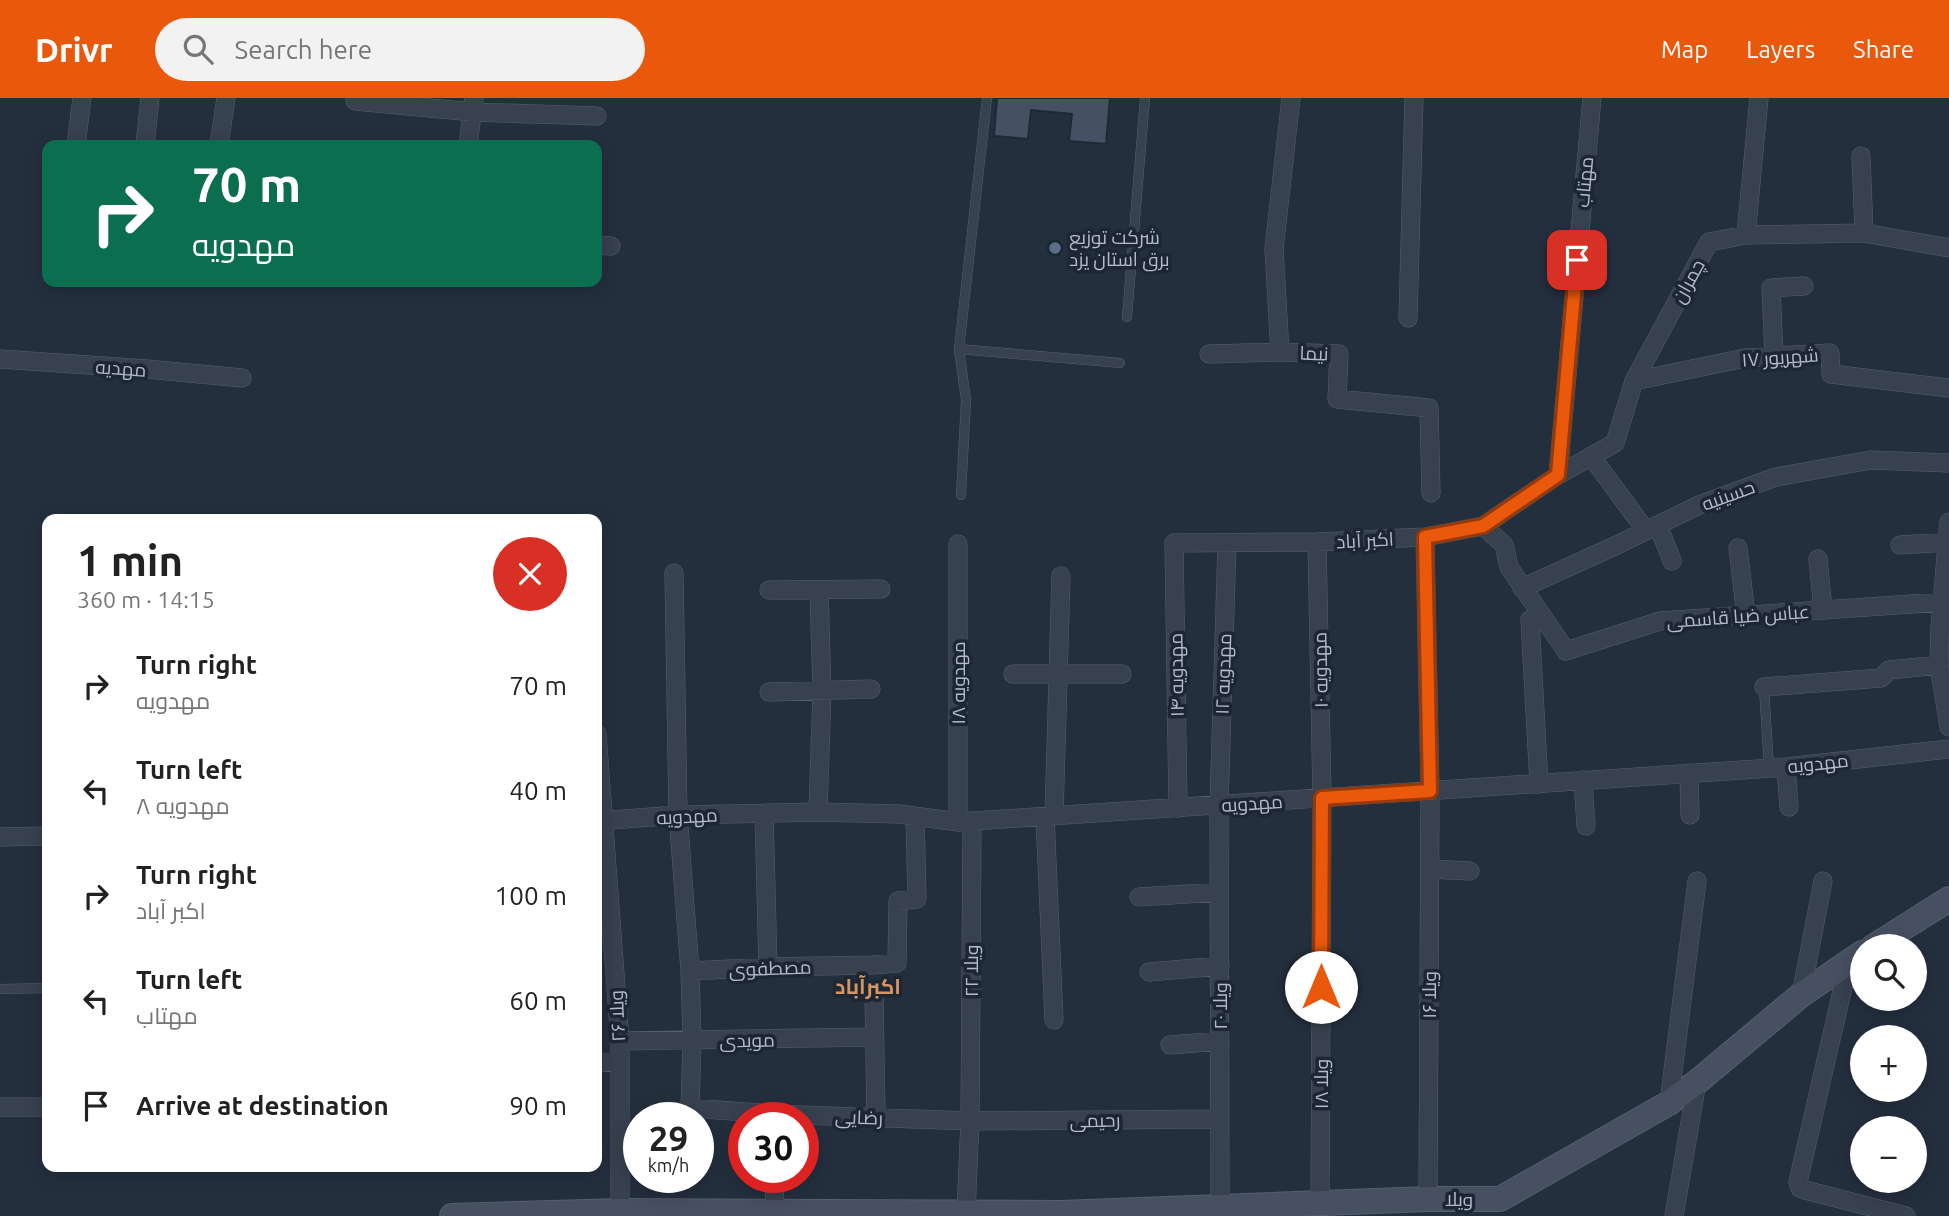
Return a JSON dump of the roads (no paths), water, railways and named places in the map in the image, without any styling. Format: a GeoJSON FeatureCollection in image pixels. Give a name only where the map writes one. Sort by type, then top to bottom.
{"type":"FeatureCollection","features":[{"type":"Feature","properties":{"kind":"street"},"geometry":{"type":"LineString","coordinates":[[77,140],[82,98]]}},
{"type":"Feature","properties":{"kind":"street"},"geometry":{"type":"LineString","coordinates":[[146,140],[150,98]]}},
{"type":"Feature","properties":{"kind":"street"},"geometry":{"type":"LineString","coordinates":[[220,140],[226,98]]}},
{"type":"Feature","properties":{"kind":"street","name":"نیما"},"geometry":{"type":"LineString","coordinates":[[1291,98],[1273,249],[1280,352],[1339,354],[1338,399],[1429,408],[1431,493]]}},
{"type":"Feature","properties":{"kind":"street"},"geometry":{"type":"LineString","coordinates":[[1408,318],[1414,98]]}},
{"type":"Feature","properties":{"kind":"street","name":"مهتاب"},"geometry":{"type":"LineString","coordinates":[[1558,475],[1592,98]]}},
{"type":"Feature","properties":{"kind":"street"},"geometry":{"type":"LineString","coordinates":[[1759,98],[1746,235],[1864,233],[1949,248]]}},
{"type":"Feature","properties":{"kind":"street"},"geometry":{"type":"LineString","coordinates":[[355,101],[473,105],[597,116]]}},
{"type":"Feature","properties":{"kind":"street"},"geometry":{"type":"LineString","coordinates":[[469,140],[473,105]]}},
{"type":"Feature","properties":{"kind":"street"},"geometry":{"type":"LineString","coordinates":[[1861,156],[1864,233]]}},
{"type":"Feature","properties":{"kind":"street","name":"چمران"},"geometry":{"type":"LineString","coordinates":[[1615,443],[1634,381],[1709,242],[1746,235]]}},
{"type":"Feature","properties":{"kind":"street"},"geometry":{"type":"LineString","coordinates":[[1774,356],[1771,288],[1804,286]]}},
{"type":"Feature","properties":{"kind":"street"},"geometry":{"type":"LineString","coordinates":[[1209,355],[1280,352]]}},
{"type":"Feature","properties":{"kind":"street","name":"۱۷ شهریور"},"geometry":{"type":"LineString","coordinates":[[1634,381],[1745,358],[1830,353],[1831,374],[1949,388]]}},
{"type":"Feature","properties":{"kind":"street","name":"مهديه"},"geometry":{"type":"LineString","coordinates":[[0,359],[147,369],[242,379]]}},
{"type":"Feature","properties":{"kind":"street","name":"اکبر آباد"},"geometry":{"type":"LineString","coordinates":[[1174,543],[1317,542],[1425,537],[1483,526],[1558,475],[1615,443]]}},
{"type":"Feature","properties":{"kind":"street"},"geometry":{"type":"LineString","coordinates":[[1591,456],[1652,528],[1672,561]]}},
{"type":"Feature","properties":{"kind":"street","name":"حسینیه"},"geometry":{"type":"LineString","coordinates":[[1522,588],[1699,505],[1776,478],[1871,460],[1949,463]]}},
{"type":"Feature","properties":{"kind":"street"},"geometry":{"type":"LineString","coordinates":[[1948,717],[1939,665],[1944,625],[1942,602],[1949,522]]}},
{"type":"Feature","properties":{"kind":"street","name":"عباس ضیا قاسمی"},"geometry":{"type":"LineString","coordinates":[[1483,526],[1504,545],[1509,567],[1566,651],[1660,621],[1942,602]]}},
{"type":"Feature","properties":{"kind":"street","name":"ویلا ۱۶"},"geometry":{"type":"LineString","coordinates":[[1414,1205],[1430,869],[1425,537]]}},
{"type":"Feature","properties":{"kind":"street","name":"مهدویه ۱۰"},"geometry":{"type":"LineString","coordinates":[[1317,542],[1322,798]]}},
{"type":"Feature","properties":{"kind":"street"},"geometry":{"type":"LineString","coordinates":[[1900,545],[1947,542]]}},
{"type":"Feature","properties":{"kind":"street","name":"مهدویه ۱۴"},"geometry":{"type":"LineString","coordinates":[[1174,543],[1178,808]]}},
{"type":"Feature","properties":{"kind":"street","name":"مهدویه ۱۲"},"geometry":{"type":"LineString","coordinates":[[1219,805],[1227,543]]}},
{"type":"Feature","properties":{"kind":"street","name":"مهدویه ۱۸"},"geometry":{"type":"LineString","coordinates":[[958,544],[965,822]]}},
{"type":"Feature","properties":{"kind":"street"},"geometry":{"type":"LineString","coordinates":[[1738,548],[1746,615]]}},
{"type":"Feature","properties":{"kind":"street"},"geometry":{"type":"LineString","coordinates":[[1818,559],[1824,610]]}},
{"type":"Feature","properties":{"kind":"street"},"geometry":{"type":"LineString","coordinates":[[674,573],[678,815],[690,971],[692,1041]]}},
{"type":"Feature","properties":{"kind":"street"},"geometry":{"type":"LineString","coordinates":[[1054,1020],[1049,816],[1059,674],[1062,576]]}},
{"type":"Feature","properties":{"kind":"street"},"geometry":{"type":"LineString","coordinates":[[769,590],[881,589]]}},
{"type":"Feature","properties":{"kind":"street"},"geometry":{"type":"LineString","coordinates":[[818,811],[822,691],[820,590]]}},
{"type":"Feature","properties":{"kind":"street"},"geometry":{"type":"LineString","coordinates":[[1539,783],[1530,620],[1540,615]]}},
{"type":"Feature","properties":{"kind":"street"},"geometry":{"type":"LineString","coordinates":[[1765,687],[1881,678],[1889,670],[1939,665]]}},
{"type":"Feature","properties":{"kind":"street"},"geometry":{"type":"LineString","coordinates":[[1013,674],[1122,674]]}},
{"type":"Feature","properties":{"kind":"street"},"geometry":{"type":"LineString","coordinates":[[769,692],[871,690]]}},
{"type":"Feature","properties":{"kind":"street","name":"مهدویه"},"geometry":{"type":"LineString","coordinates":[[602,821],[678,815],[818,811],[899,814],[965,822],[1689,774],[1949,749]]}},
{"type":"Feature","properties":{"kind":"street"},"geometry":{"type":"LineString","coordinates":[[1778,767],[1789,807]]}},
{"type":"Feature","properties":{"kind":"street"},"geometry":{"type":"LineString","coordinates":[[1689,774],[1690,815]]}},
{"type":"Feature","properties":{"kind":"street"},"geometry":{"type":"LineString","coordinates":[[1583,780],[1586,826]]}},
{"type":"Feature","properties":{"kind":"street","name":"ویلا ۱۸"},"geometry":{"type":"LineString","coordinates":[[1320,1203],[1322,798]]}},
{"type":"Feature","properties":{"kind":"street","name":"ویلا ۲۰"},"geometry":{"type":"LineString","coordinates":[[1219,805],[1220,1207]]}},
{"type":"Feature","properties":{"kind":"street"},"geometry":{"type":"LineString","coordinates":[[764,813],[768,967]]}},
{"type":"Feature","properties":{"kind":"street","name":"مصطفوی"},"geometry":{"type":"LineString","coordinates":[[690,971],[897,963],[898,901],[917,899],[915,816]]}},
{"type":"Feature","properties":{"kind":"street","name":"ویلا ۲۲"},"geometry":{"type":"LineString","coordinates":[[965,822],[970,1121],[966,1212]]}},
{"type":"Feature","properties":{"kind":"street"},"geometry":{"type":"LineString","coordinates":[[0,838],[42,836]]}},
{"type":"Feature","properties":{"kind":"street","name":"ویلا ۲۶"},"geometry":{"type":"LineString","coordinates":[[602,843],[620,1041],[620,1214]]}},
{"type":"Feature","properties":{"kind":"street"},"geometry":{"type":"LineString","coordinates":[[1430,869],[1470,871]]}},
{"type":"Feature","properties":{"kind":"street"},"geometry":{"type":"LineString","coordinates":[[1669,1103],[1697,881]]}},
{"type":"Feature","properties":{"kind":"street"},"geometry":{"type":"LineString","coordinates":[[1801,995],[1823,881]]}},
{"type":"Feature","properties":{"kind":"street"},"geometry":{"type":"LineString","coordinates":[[1139,897],[1219,892]]}},
{"type":"Feature","properties":{"kind":"street"},"geometry":{"type":"LineString","coordinates":[[1893,934],[1949,899]]}},
{"type":"Feature","properties":{"kind":"street","name":"ویلا"},"geometry":{"type":"LineString","coordinates":[[452,1216],[966,1212],[1060,1214],[1320,1203],[1497,1207],[1669,1103],[1801,995],[1850,961]]}},
{"type":"Feature","properties":{"kind":"street"},"geometry":{"type":"LineString","coordinates":[[1149,972],[1220,966]]}},
{"type":"Feature","properties":{"kind":"street"},"geometry":{"type":"LineString","coordinates":[[1850,977],[1798,1182],[1800,1188],[1805,1190],[1906,1216]]}},
{"type":"Feature","properties":{"kind":"street"},"geometry":{"type":"LineString","coordinates":[[874,993],[876,1118]]}},
{"type":"Feature","properties":{"kind":"street","name":"مویدی"},"geometry":{"type":"LineString","coordinates":[[620,1041],[874,1037]]}},
{"type":"Feature","properties":{"kind":"street","name":"رضایی"},"geometry":{"type":"LineString","coordinates":[[692,1041],[690,1108],[728,1112]]}},
{"type":"Feature","properties":{"kind":"street"},"geometry":{"type":"LineString","coordinates":[[1170,1045],[1220,1041]]}},
{"type":"Feature","properties":{"kind":"street"},"geometry":{"type":"LineString","coordinates":[[602,1063],[619,1061]]}},
{"type":"Feature","properties":{"kind":"street"},"geometry":{"type":"LineString","coordinates":[[1674,1216],[1697,1082]]}},
{"type":"Feature","properties":{"kind":"street"},"geometry":{"type":"LineString","coordinates":[[0,1107],[42,1107]]}},
{"type":"Feature","properties":{"kind":"street","name":"رضایی"},"geometry":{"type":"LineString","coordinates":[[819,1117],[970,1121]]}},
{"type":"Feature","properties":{"kind":"street","name":"رحیمی"},"geometry":{"type":"LineString","coordinates":[[970,1121],[1220,1119]]}},
{"type":"Feature","properties":{"kind":"street"},"geometry":{"type":"LineString","coordinates":[[774,1193],[775,1213]]}},
{"type":"Feature","properties":{"kind":"lane"},"geometry":{"type":"LineString","coordinates":[[961,495],[966,400],[959,349],[987,98]]}},
{"type":"Feature","properties":{"kind":"lane"},"geometry":{"type":"LineString","coordinates":[[1127,317],[1145,98]]}},
{"type":"Feature","properties":{"kind":"lane"},"geometry":{"type":"LineString","coordinates":[[959,349],[1120,363]]}},
{"type":"Feature","properties":{"kind":"lane"},"geometry":{"type":"LineString","coordinates":[[1765,687],[1778,767]]}},
{"type":"Feature","properties":{"kind":"lane"},"geometry":{"type":"LineString","coordinates":[[0,989],[42,988]]}},
{"type":"Feature","properties":{"kind":"place","name":"شرکت توزیع برق استان یزد"},"geometry":{"type":"Point","coordinates":[1055,248]}},
{"type":"Feature","properties":{"kind":"district","name":"اکبرآباد"},"geometry":{"type":"Point","coordinates":[868,986]}}]}
